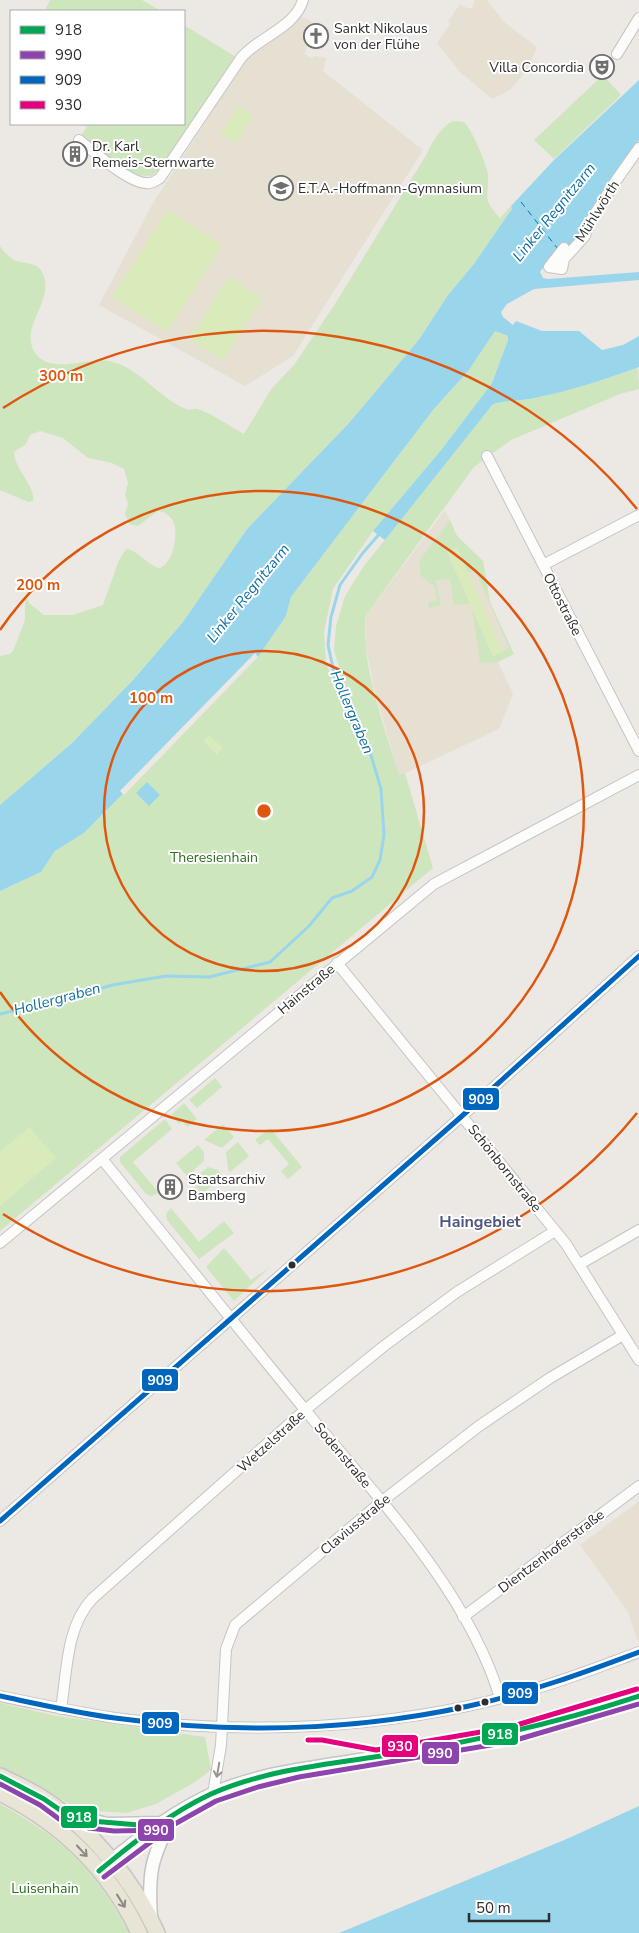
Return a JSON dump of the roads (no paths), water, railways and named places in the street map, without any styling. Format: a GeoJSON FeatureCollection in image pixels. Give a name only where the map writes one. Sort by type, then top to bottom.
{"type":"FeatureCollection","features":[{"type":"Feature","properties":{"kind":"main road"},"geometry":{"type":"LineString","coordinates":[[0,1776],[44,1798],[63,1812],[112,1861],[154,1927]]}},
{"type":"Feature","properties":{"kind":"main road"},"geometry":{"type":"LineString","coordinates":[[0,1793],[30,1808],[52,1823],[75,1843],[100,1871],[118,1896],[139,1933]]}},
{"type":"Feature","properties":{"kind":"street"},"geometry":{"type":"LineString","coordinates":[[79,140],[117,169],[139,182],[150,184],[154,182],[165,170],[240,58],[291,19],[301,8],[303,0]]}},
{"type":"Feature","properties":{"kind":"street"},"geometry":{"type":"LineString","coordinates":[[617,54],[639,18]]}},
{"type":"Feature","properties":{"kind":"street","name":"Mühlwörth"},"geometry":{"type":"LineString","coordinates":[[564,248],[549,267],[562,269],[564,259],[585,236],[588,225],[639,148]]}},
{"type":"Feature","properties":{"kind":"street","name":"Ottostraße"},"geometry":{"type":"LineString","coordinates":[[487,456],[639,751]]}},
{"type":"Feature","properties":{"kind":"street"},"geometry":{"type":"LineString","coordinates":[[543,565],[639,515]]}},
{"type":"Feature","properties":{"kind":"street","name":"Hainstraße"},"geometry":{"type":"LineString","coordinates":[[0,1243],[434,884],[639,775]]}},
{"type":"Feature","properties":{"kind":"street"},"geometry":{"type":"LineString","coordinates":[[2,1515],[462,1116],[639,956]]}},
{"type":"Feature","properties":{"kind":"street","name":"Schönbornstraße"},"geometry":{"type":"LineString","coordinates":[[337,963],[556,1231],[580,1264],[639,1360]]}},
{"type":"Feature","properties":{"kind":"street","name":"Sodenstraße"},"geometry":{"type":"LineString","coordinates":[[102,1159],[381,1502],[436,1574],[483,1650],[500,1698]]}},
{"type":"Feature","properties":{"kind":"street"},"geometry":{"type":"LineString","coordinates":[[580,1264],[639,1230]]}},
{"type":"Feature","properties":{"kind":"street","name":"Wetzelstraße"},"geometry":{"type":"LineString","coordinates":[[61,1709],[73,1634],[86,1606],[306,1410],[424,1315],[556,1231]]}},
{"type":"Feature","properties":{"kind":"street","name":"Claviusstraße"},"geometry":{"type":"LineString","coordinates":[[212,1794],[218,1769],[226,1649],[235,1625],[381,1502],[512,1403],[623,1334]]}},
{"type":"Feature","properties":{"kind":"street","name":"Dientzenhoferstraße"},"geometry":{"type":"LineString","coordinates":[[463,1617],[639,1486]]}},
{"type":"Feature","properties":{"kind":"street"},"geometry":{"type":"LineString","coordinates":[[0,1696],[61,1709],[117,1718],[221,1726],[296,1726],[387,1718],[500,1698],[565,1679],[639,1652]]}},
{"type":"Feature","properties":{"kind":"street"},"geometry":{"type":"LineString","coordinates":[[100,1871],[168,1819],[212,1794],[256,1780],[298,1770],[512,1734],[605,1708],[639,1696]]}},
{"type":"Feature","properties":{"kind":"street"},"geometry":{"type":"LineString","coordinates":[[63,1812],[107,1824],[168,1819]]}},
{"type":"Feature","properties":{"kind":"street"},"geometry":{"type":"LineString","coordinates":[[154,1927],[149,1888],[153,1858],[168,1819]]}},
{"type":"Feature","properties":{"kind":"water","name":"Linker Regnitzarm"},"geometry":{"type":"Polygon","coordinates":[[[639,80],[639,140],[594,208],[582,231],[566,250],[546,263],[540,272],[543,278],[548,279],[639,272],[639,280],[534,289],[507,304],[501,312],[503,317],[513,325],[516,321],[542,331],[579,331],[602,350],[623,345],[639,336],[639,367],[564,391],[493,404],[385,540],[373,531],[442,449],[492,383],[508,340],[508,336],[495,331],[469,370],[433,410],[291,597],[286,616],[258,657],[84,833],[55,851],[41,872],[0,891],[0,805],[72,743],[133,680],[183,622],[247,529],[349,423],[420,338],[448,295],[473,265],[512,209],[511,206],[554,160],[639,80]]]}},
{"type":"Feature","properties":{"kind":"water"},"geometry":{"type":"Polygon","coordinates":[[[147,782],[160,795],[149,806],[136,793],[147,782]]]}},
{"type":"Feature","properties":{"kind":"water"},"geometry":{"type":"Polygon","coordinates":[[[639,1806],[639,1933],[339,1933],[569,1838],[639,1806]]]}},
{"type":"Feature","properties":{"kind":"waterway","name":"Hollergraben"},"geometry":{"type":"LineString","coordinates":[[0,1014],[72,997],[112,985],[166,976],[209,977],[270,962],[309,926],[332,898],[352,891],[372,877],[380,860],[384,835],[381,789],[368,745],[335,677],[328,645],[331,617],[340,585],[362,554],[381,532]]}},
{"type":"Feature","properties":{"kind":"place","name":"Sankt Nikolaus von der Flühe"},"geometry":{"type":"Point","coordinates":[316,36]}},
{"type":"Feature","properties":{"kind":"place","name":"Villa Concordia"},"geometry":{"type":"Point","coordinates":[602,67]}},
{"type":"Feature","properties":{"kind":"place","name":"Dr. Karl Remeis-Sternwarte"},"geometry":{"type":"Point","coordinates":[75,154]}},
{"type":"Feature","properties":{"kind":"place","name":"E.T.A.-Hoffmann-Gymnasium"},"geometry":{"type":"Point","coordinates":[281,188]}},
{"type":"Feature","properties":{"kind":"place","name":"Staatsarchiv Bamberg"},"geometry":{"type":"Point","coordinates":[170,1187]}},
{"type":"Feature","properties":{"kind":"district","name":"Haingebiet"},"geometry":{"type":"Point","coordinates":[480,1221]}},
{"type":"Feature","properties":{"kind":"park label","name":"Theresienhain"},"geometry":{"type":"Point","coordinates":[214,857]}},
{"type":"Feature","properties":{"kind":"park label","name":"Luisenhain"},"geometry":{"type":"Point","coordinates":[45,1888]}}]}
